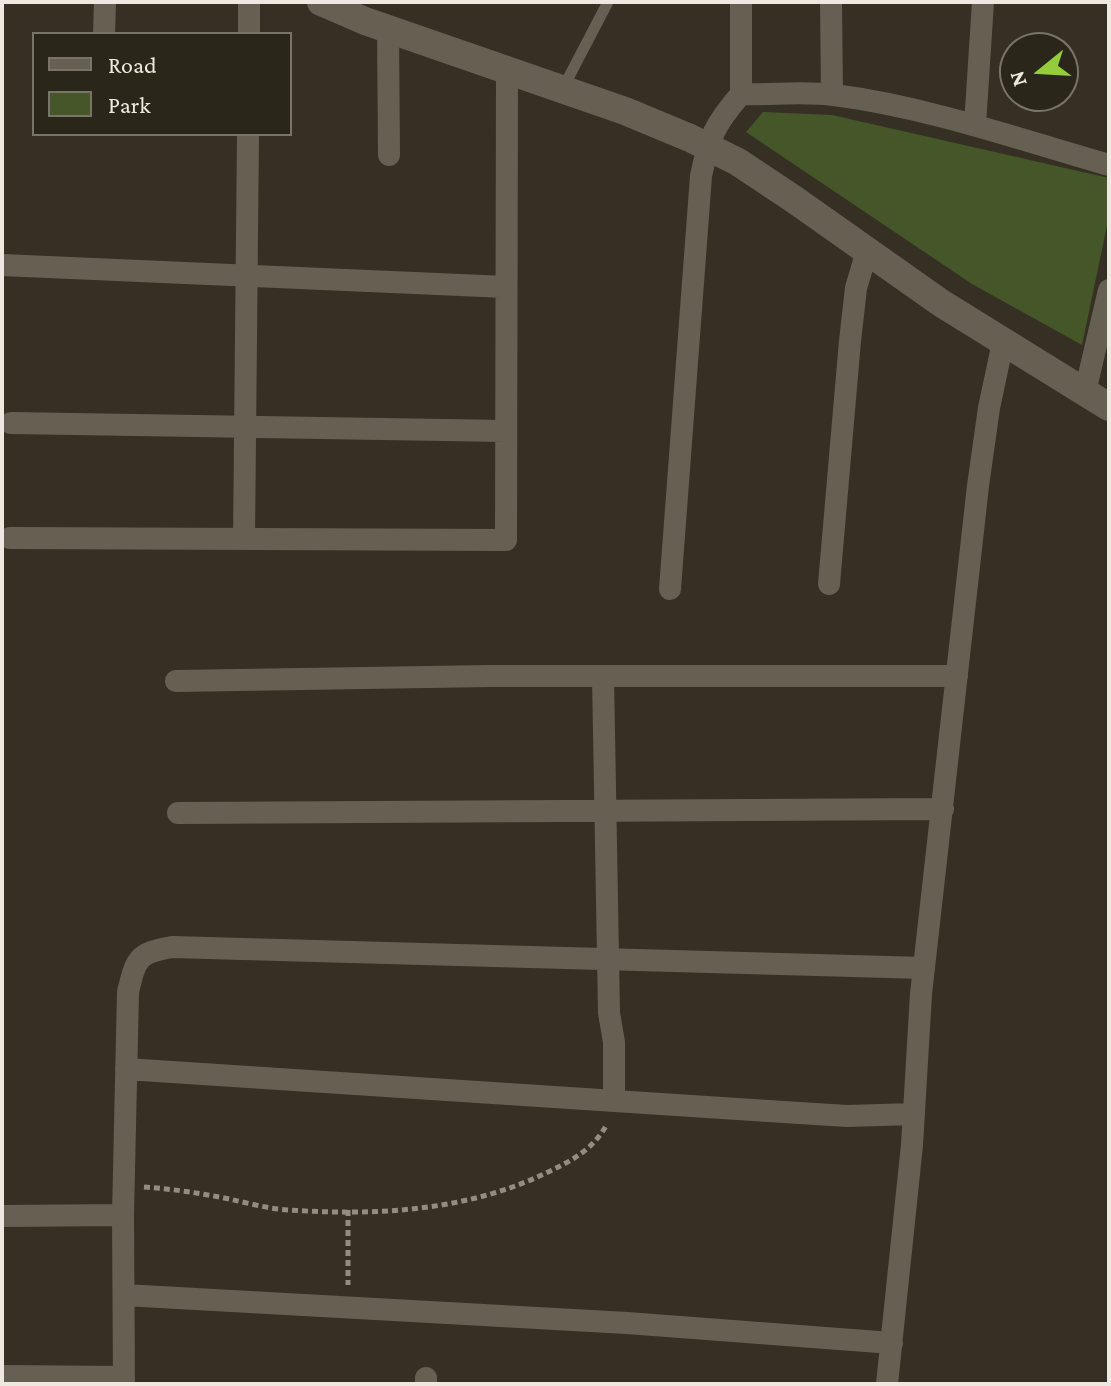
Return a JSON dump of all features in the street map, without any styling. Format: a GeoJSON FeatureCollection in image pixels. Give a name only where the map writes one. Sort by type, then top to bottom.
{"type":"FeatureCollection","features":[{"type":"Feature","properties":{"kind":"street"},"geometry":{"type":"LineString","coordinates":[[104,32],[105,2]]}},
{"type":"Feature","properties":{"kind":"street"},"geometry":{"type":"LineString","coordinates":[[249,2],[249,32]]}},
{"type":"Feature","properties":{"kind":"street"},"geometry":{"type":"LineString","coordinates":[[321,2],[373,17],[507,72],[638,116],[738,162],[941,303],[1097,400],[1109,290]]}},
{"type":"Feature","properties":{"kind":"street"},"geometry":{"type":"LineString","coordinates":[[670,589],[701,176],[707,148],[718,121],[741,94],[741,2]]}},
{"type":"Feature","properties":{"kind":"street"},"geometry":{"type":"LineString","coordinates":[[831,2],[832,95]]}},
{"type":"Feature","properties":{"kind":"street"},"geometry":{"type":"LineString","coordinates":[[975,125],[983,2]]}},
{"type":"Feature","properties":{"kind":"street"},"geometry":{"type":"LineString","coordinates":[[373,17],[389,155]]}},
{"type":"Feature","properties":{"kind":"street"},"geometry":{"type":"LineString","coordinates":[[10,538],[506,540],[507,72]]}},
{"type":"Feature","properties":{"kind":"street"},"geometry":{"type":"LineString","coordinates":[[741,94],[832,95],[910,109],[1109,165]]}},
{"type":"Feature","properties":{"kind":"street"},"geometry":{"type":"LineString","coordinates":[[244,539],[248,136]]}},
{"type":"Feature","properties":{"kind":"street"},"geometry":{"type":"LineString","coordinates":[[829,584],[856,288],[867,251]]}},
{"type":"Feature","properties":{"kind":"street"},"geometry":{"type":"LineString","coordinates":[[2,265],[506,287]]}},
{"type":"Feature","properties":{"kind":"street"},"geometry":{"type":"LineString","coordinates":[[887,1384],[914,1114],[924,968],[982,454],[1003,342]]}},
{"type":"Feature","properties":{"kind":"street"},"geometry":{"type":"LineString","coordinates":[[11,423],[506,431]]}},
{"type":"Feature","properties":{"kind":"street"},"geometry":{"type":"LineString","coordinates":[[603,676],[603,812],[614,1100]]}},
{"type":"Feature","properties":{"kind":"street"},"geometry":{"type":"LineString","coordinates":[[176,681],[957,676]]}},
{"type":"Feature","properties":{"kind":"street"},"geometry":{"type":"LineString","coordinates":[[178,813],[943,809]]}},
{"type":"Feature","properties":{"kind":"street"},"geometry":{"type":"LineString","coordinates":[[2,1376],[124,1380],[123,1184],[128,992],[135,962],[151,951],[172,947],[924,968]]}},
{"type":"Feature","properties":{"kind":"street"},"geometry":{"type":"LineString","coordinates":[[126,1069],[847,1116],[914,1114]]}},
{"type":"Feature","properties":{"kind":"street"},"geometry":{"type":"LineString","coordinates":[[2,1216],[123,1215]]}},
{"type":"Feature","properties":{"kind":"street"},"geometry":{"type":"LineString","coordinates":[[124,1295],[627,1323],[892,1343]]}},
{"type":"Feature","properties":{"kind":"lane"},"geometry":{"type":"LineString","coordinates":[[562,90],[608,2]]}},
{"type":"Feature","properties":{"kind":"path"},"geometry":{"type":"LineString","coordinates":[[123,1184],[191,1191],[286,1210],[411,1209],[443,1205],[534,1179],[587,1150],[605,1127],[614,1100]]}},
{"type":"Feature","properties":{"kind":"path"},"geometry":{"type":"LineString","coordinates":[[348,1210],[348,1307]]}},
{"type":"Feature","properties":{"kind":"green space"},"geometry":{"type":"Polygon","coordinates":[[[763,112],[832,115],[1109,178],[1109,216],[1082,345],[972,284],[746,132],[763,112]]]}}]}
